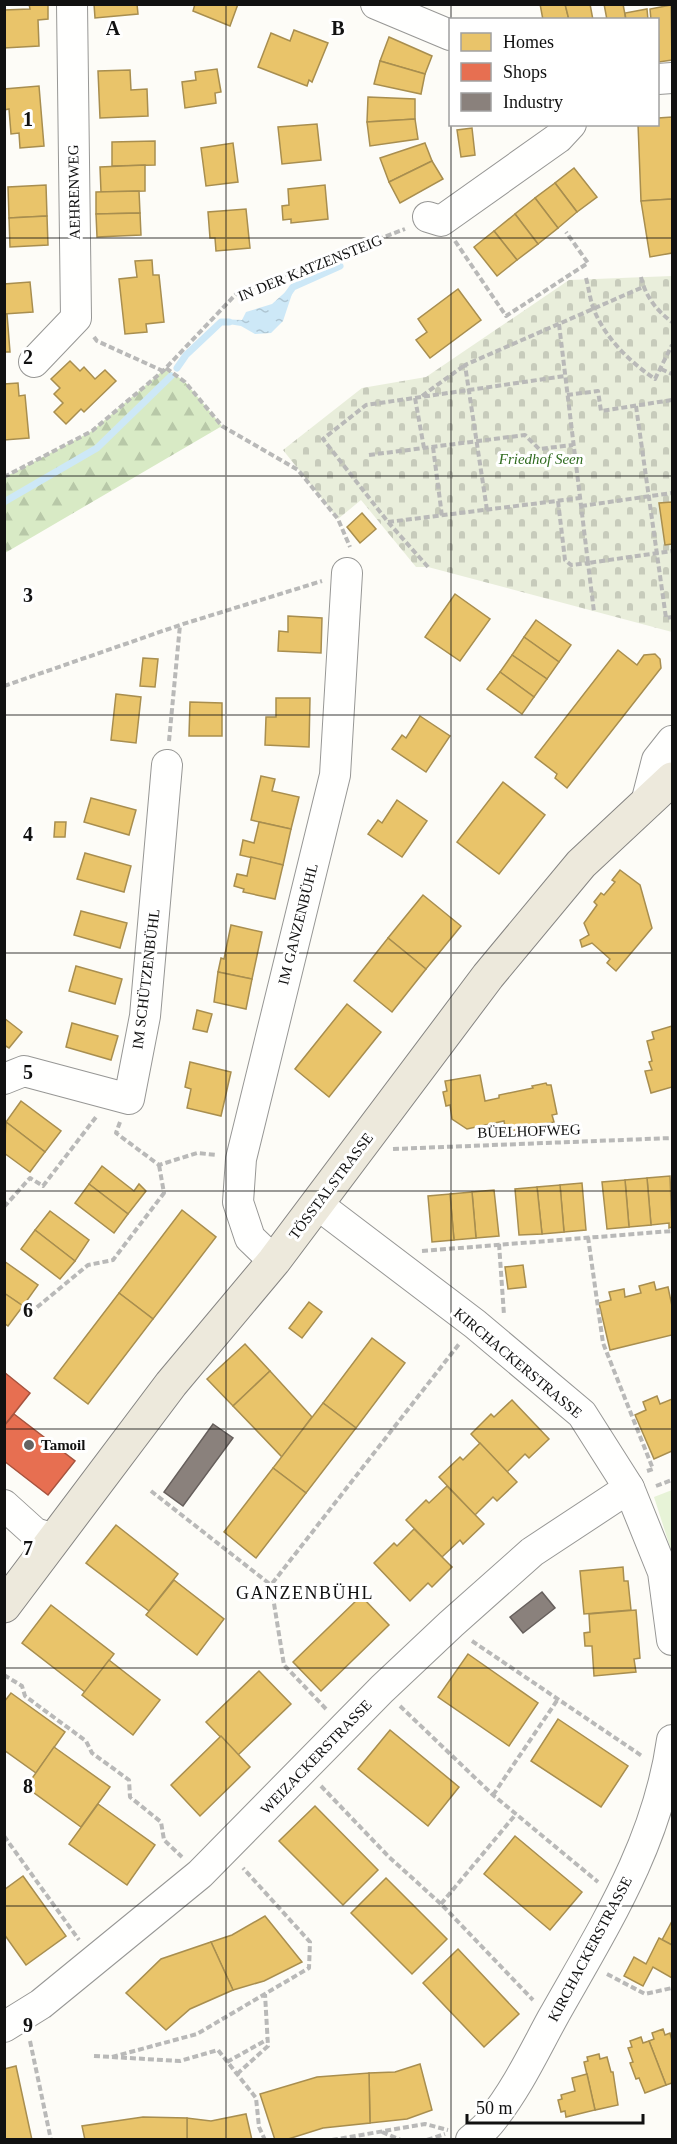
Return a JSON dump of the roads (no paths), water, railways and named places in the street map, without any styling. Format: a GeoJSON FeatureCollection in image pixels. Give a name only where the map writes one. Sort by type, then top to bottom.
{"type":"FeatureCollection","features":[{"type":"Feature","properties":{"kind":"main road","name":"TÖSSTALSTRASSE"},"geometry":{"type":"LineString","coordinates":[[4,1606],[171,1384],[274,1261],[488,976],[581,864],[672,779]]}},
{"type":"Feature","properties":{"kind":"street","name":"AEHRENWEG"},"geometry":{"type":"LineString","coordinates":[[34,362],[76,318],[72,4]]}},
{"type":"Feature","properties":{"kind":"street"},"geometry":{"type":"LineString","coordinates":[[376,4],[449,35]]}},
{"type":"Feature","properties":{"kind":"street"},"geometry":{"type":"LineString","coordinates":[[435,219],[558,138],[569,126]]}},
{"type":"Feature","properties":{"kind":"street","name":"IM GANZENBÜHL"},"geometry":{"type":"LineString","coordinates":[[274,1261],[250,1238],[238,1202],[241,1159],[335,775],[347,573]]}},
{"type":"Feature","properties":{"kind":"street"},"geometry":{"type":"LineString","coordinates":[[646,803],[657,760],[672,741]]}},
{"type":"Feature","properties":{"kind":"street","name":"IM SCHÜTZENBÜHL"},"geometry":{"type":"LineString","coordinates":[[4,1079],[24,1071],[121,1097],[145,1016],[167,765]]}},
{"type":"Feature","properties":{"kind":"street","name":"KIRCHACKERSTRASSE"},"geometry":{"type":"LineString","coordinates":[[317,1203],[475,1324],[582,1414],[629,1488],[663,1572],[672,1640]]}},
{"type":"Feature","properties":{"kind":"street","name":"WEIZACKERSTRASSE"},"geometry":{"type":"LineString","coordinates":[[15,2022],[106,1952],[200,1874],[382,1689],[532,1552],[629,1488]]}},
{"type":"Feature","properties":{"kind":"street"},"geometry":{"type":"LineString","coordinates":[[4,1505],[35,1533],[54,1539]]}},
{"type":"Feature","properties":{"kind":"street","name":"KIRCHACKERSTRASSE"},"geometry":{"type":"LineString","coordinates":[[471,2139],[490,2123],[523,2075],[620,1900],[647,1837],[668,1774],[672,1740]]}},
{"type":"Feature","properties":{"kind":"water"},"geometry":{"type":"Polygon","coordinates":[[[292,286],[294,288],[283,321],[271,333],[255,334],[241,326],[222,323],[222,319],[242,320],[246,312],[272,304],[292,286]]]}},
{"type":"Feature","properties":{"kind":"waterway"},"geometry":{"type":"LineString","coordinates":[[288,294],[293,287],[340,266]]}},
{"type":"Feature","properties":{"kind":"waterway"},"geometry":{"type":"LineString","coordinates":[[177,368],[186,355],[221,322],[229,322]]}},
{"type":"Feature","properties":{"kind":"waterway"},"geometry":{"type":"LineString","coordinates":[[4,502],[97,448],[171,376]]}},
{"type":"Feature","properties":{"kind":"place","name":"Tamoil"},"geometry":{"type":"Point","coordinates":[29,1445]}},
{"type":"Feature","properties":{"kind":"district","name":"GANZENBÜHL"},"geometry":{"type":"Point","coordinates":[305,1593]}},
{"type":"Feature","properties":{"kind":"park label","name":"Friedhof Seen"},"geometry":{"type":"Point","coordinates":[541,459]}}]}
